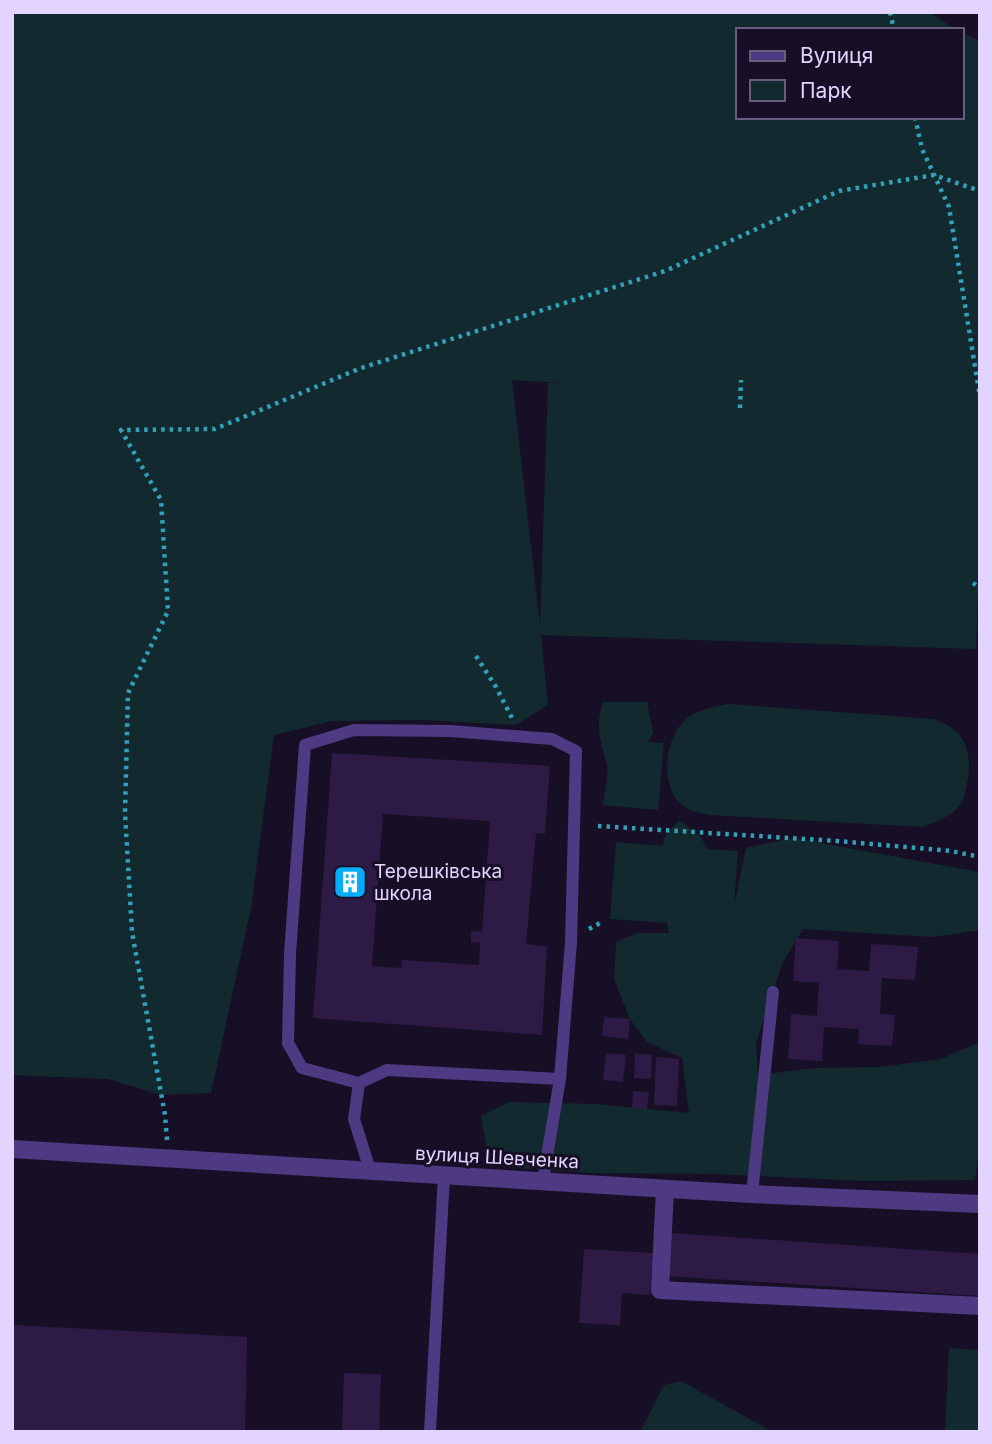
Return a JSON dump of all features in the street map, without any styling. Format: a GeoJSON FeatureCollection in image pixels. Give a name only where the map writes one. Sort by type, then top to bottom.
{"type":"FeatureCollection","features":[{"type":"Feature","properties":{"kind":"street","name":"вулиця Шевченка"},"geometry":{"type":"LineString","coordinates":[[12,1149],[752,1194],[980,1204]]}},
{"type":"Feature","properties":{"kind":"street"},"geometry":{"type":"LineString","coordinates":[[665,1189],[660,1290],[980,1306]]}},
{"type":"Feature","properties":{"kind":"lane"},"geometry":{"type":"LineString","coordinates":[[543,1180],[560,1079],[571,942],[576,751],[552,739],[451,730],[354,730],[305,745],[290,954],[288,1043],[302,1068],[359,1083],[387,1070],[560,1079]]}},
{"type":"Feature","properties":{"kind":"lane"},"geometry":{"type":"LineString","coordinates":[[752,1194],[773,992]]}},
{"type":"Feature","properties":{"kind":"lane"},"geometry":{"type":"LineString","coordinates":[[359,1083],[354,1119],[370,1170]]}},
{"type":"Feature","properties":{"kind":"lane"},"geometry":{"type":"LineString","coordinates":[[430,1432],[444,1175]]}},
{"type":"Feature","properties":{"kind":"path"},"geometry":{"type":"LineString","coordinates":[[915,119],[922,149],[948,207],[980,397]]}},
{"type":"Feature","properties":{"kind":"path"},"geometry":{"type":"LineString","coordinates":[[169,1158],[165,1115],[132,932],[125,813],[128,694],[168,611],[161,500],[121,430],[215,429],[361,368],[665,271],[839,191],[934,175],[980,191]]}},
{"type":"Feature","properties":{"kind":"path"},"geometry":{"type":"LineString","coordinates":[[740,408],[741,380]]}},
{"type":"Feature","properties":{"kind":"path"},"geometry":{"type":"LineString","coordinates":[[973,583],[980,588]]}},
{"type":"Feature","properties":{"kind":"path"},"geometry":{"type":"LineString","coordinates":[[476,656],[523,737]]}},
{"type":"Feature","properties":{"kind":"path"},"geometry":{"type":"LineString","coordinates":[[598,826],[837,841],[951,851],[980,857]]}},
{"type":"Feature","properties":{"kind":"green space"},"geometry":{"type":"Polygon","coordinates":[[[12,12],[929,12],[953,28],[736,28],[736,119],[964,119],[964,34],[980,41],[980,543],[976,649],[541,635],[548,705],[516,725],[423,720],[332,721],[274,735],[251,908],[211,1093],[161,1095],[108,1079],[12,1075],[12,12]],[[512,380],[540,625],[548,383],[564,383],[512,380]]]}},
{"type":"Feature","properties":{"kind":"green space"},"geometry":{"type":"Polygon","coordinates":[[[603,702],[647,702],[653,732],[648,742],[664,743],[658,810],[603,805],[607,766],[599,732],[599,718],[603,702]]]}},
{"type":"Feature","properties":{"kind":"green space"},"geometry":{"type":"Polygon","coordinates":[[[729,704],[934,719],[944,723],[959,735],[967,749],[969,768],[963,799],[952,813],[923,827],[709,815],[690,810],[679,801],[668,780],[668,754],[672,741],[677,730],[689,717],[705,709],[729,704]]]}},
{"type":"Feature","properties":{"kind":"green space"},"geometry":{"type":"Polygon","coordinates":[[[679,820],[701,837],[707,849],[738,851],[734,906],[746,848],[793,838],[980,872],[980,930],[932,937],[803,929],[782,964],[756,1043],[758,1075],[815,1068],[880,1067],[941,1059],[980,1042],[980,1143],[975,1180],[862,1181],[717,1174],[593,1173],[490,1166],[481,1116],[509,1102],[595,1104],[689,1113],[682,1058],[647,1042],[630,1019],[614,979],[616,942],[637,933],[669,933],[667,923],[610,919],[616,842],[663,846],[665,836],[679,820]]]}},
{"type":"Feature","properties":{"kind":"green space"},"geometry":{"type":"Polygon","coordinates":[[[949,1348],[980,1350],[980,1432],[945,1432],[949,1348]]]}},
{"type":"Feature","properties":{"kind":"green space"},"geometry":{"type":"Polygon","coordinates":[[[681,1381],[773,1432],[640,1432],[664,1385],[681,1381]]]}},
{"type":"Feature","properties":{"kind":"building","name":"Терешківська школа"},"geometry":{"type":"Polygon","coordinates":[[[332,753],[550,766],[545,834],[536,833],[526,944],[547,947],[542,1035],[313,1018],[332,753]],[[383,814],[372,966],[402,968],[402,960],[479,965],[480,943],[471,942],[471,931],[482,932],[490,821],[383,814]]]}},
{"type":"Feature","properties":{"kind":"building"},"geometry":{"type":"Polygon","coordinates":[[[796,938],[839,941],[837,969],[869,971],[871,944],[918,947],[915,980],[882,978],[880,1014],[895,1015],[892,1046],[858,1044],[859,1029],[824,1027],[822,1061],[788,1059],[791,1014],[817,1016],[819,983],[793,981],[796,938]]]}},
{"type":"Feature","properties":{"kind":"building"},"geometry":{"type":"Polygon","coordinates":[[[604,1017],[630,1019],[628,1039],[602,1036],[604,1017]]]}},
{"type":"Feature","properties":{"kind":"building"},"geometry":{"type":"Polygon","coordinates":[[[606,1053],[626,1055],[623,1082],[603,1080],[606,1053]]]}},
{"type":"Feature","properties":{"kind":"building"},"geometry":{"type":"Polygon","coordinates":[[[635,1053],[652,1055],[651,1079],[634,1078],[635,1053]]]}},
{"type":"Feature","properties":{"kind":"building"},"geometry":{"type":"Polygon","coordinates":[[[656,1057],[679,1059],[677,1106],[654,1105],[656,1057]]]}},
{"type":"Feature","properties":{"kind":"building"},"geometry":{"type":"Polygon","coordinates":[[[633,1091],[649,1092],[647,1109],[632,1108],[633,1091]]]}},
{"type":"Feature","properties":{"kind":"building"},"geometry":{"type":"Polygon","coordinates":[[[670,1233],[980,1254],[980,1296],[667,1276],[668,1268],[652,1267],[650,1295],[622,1293],[620,1325],[579,1323],[584,1249],[653,1253],[652,1261],[668,1262],[670,1233]]]}},
{"type":"Feature","properties":{"kind":"building"},"geometry":{"type":"Polygon","coordinates":[[[12,1325],[247,1337],[245,1432],[12,1432],[12,1325]]]}},
{"type":"Feature","properties":{"kind":"building"},"geometry":{"type":"Polygon","coordinates":[[[344,1373],[381,1374],[379,1432],[342,1432],[344,1373]]]}},
{"type":"Feature","properties":{"kind":"place","name":"Терешківська школа"},"geometry":{"type":"Point","coordinates":[350,882]}}]}
